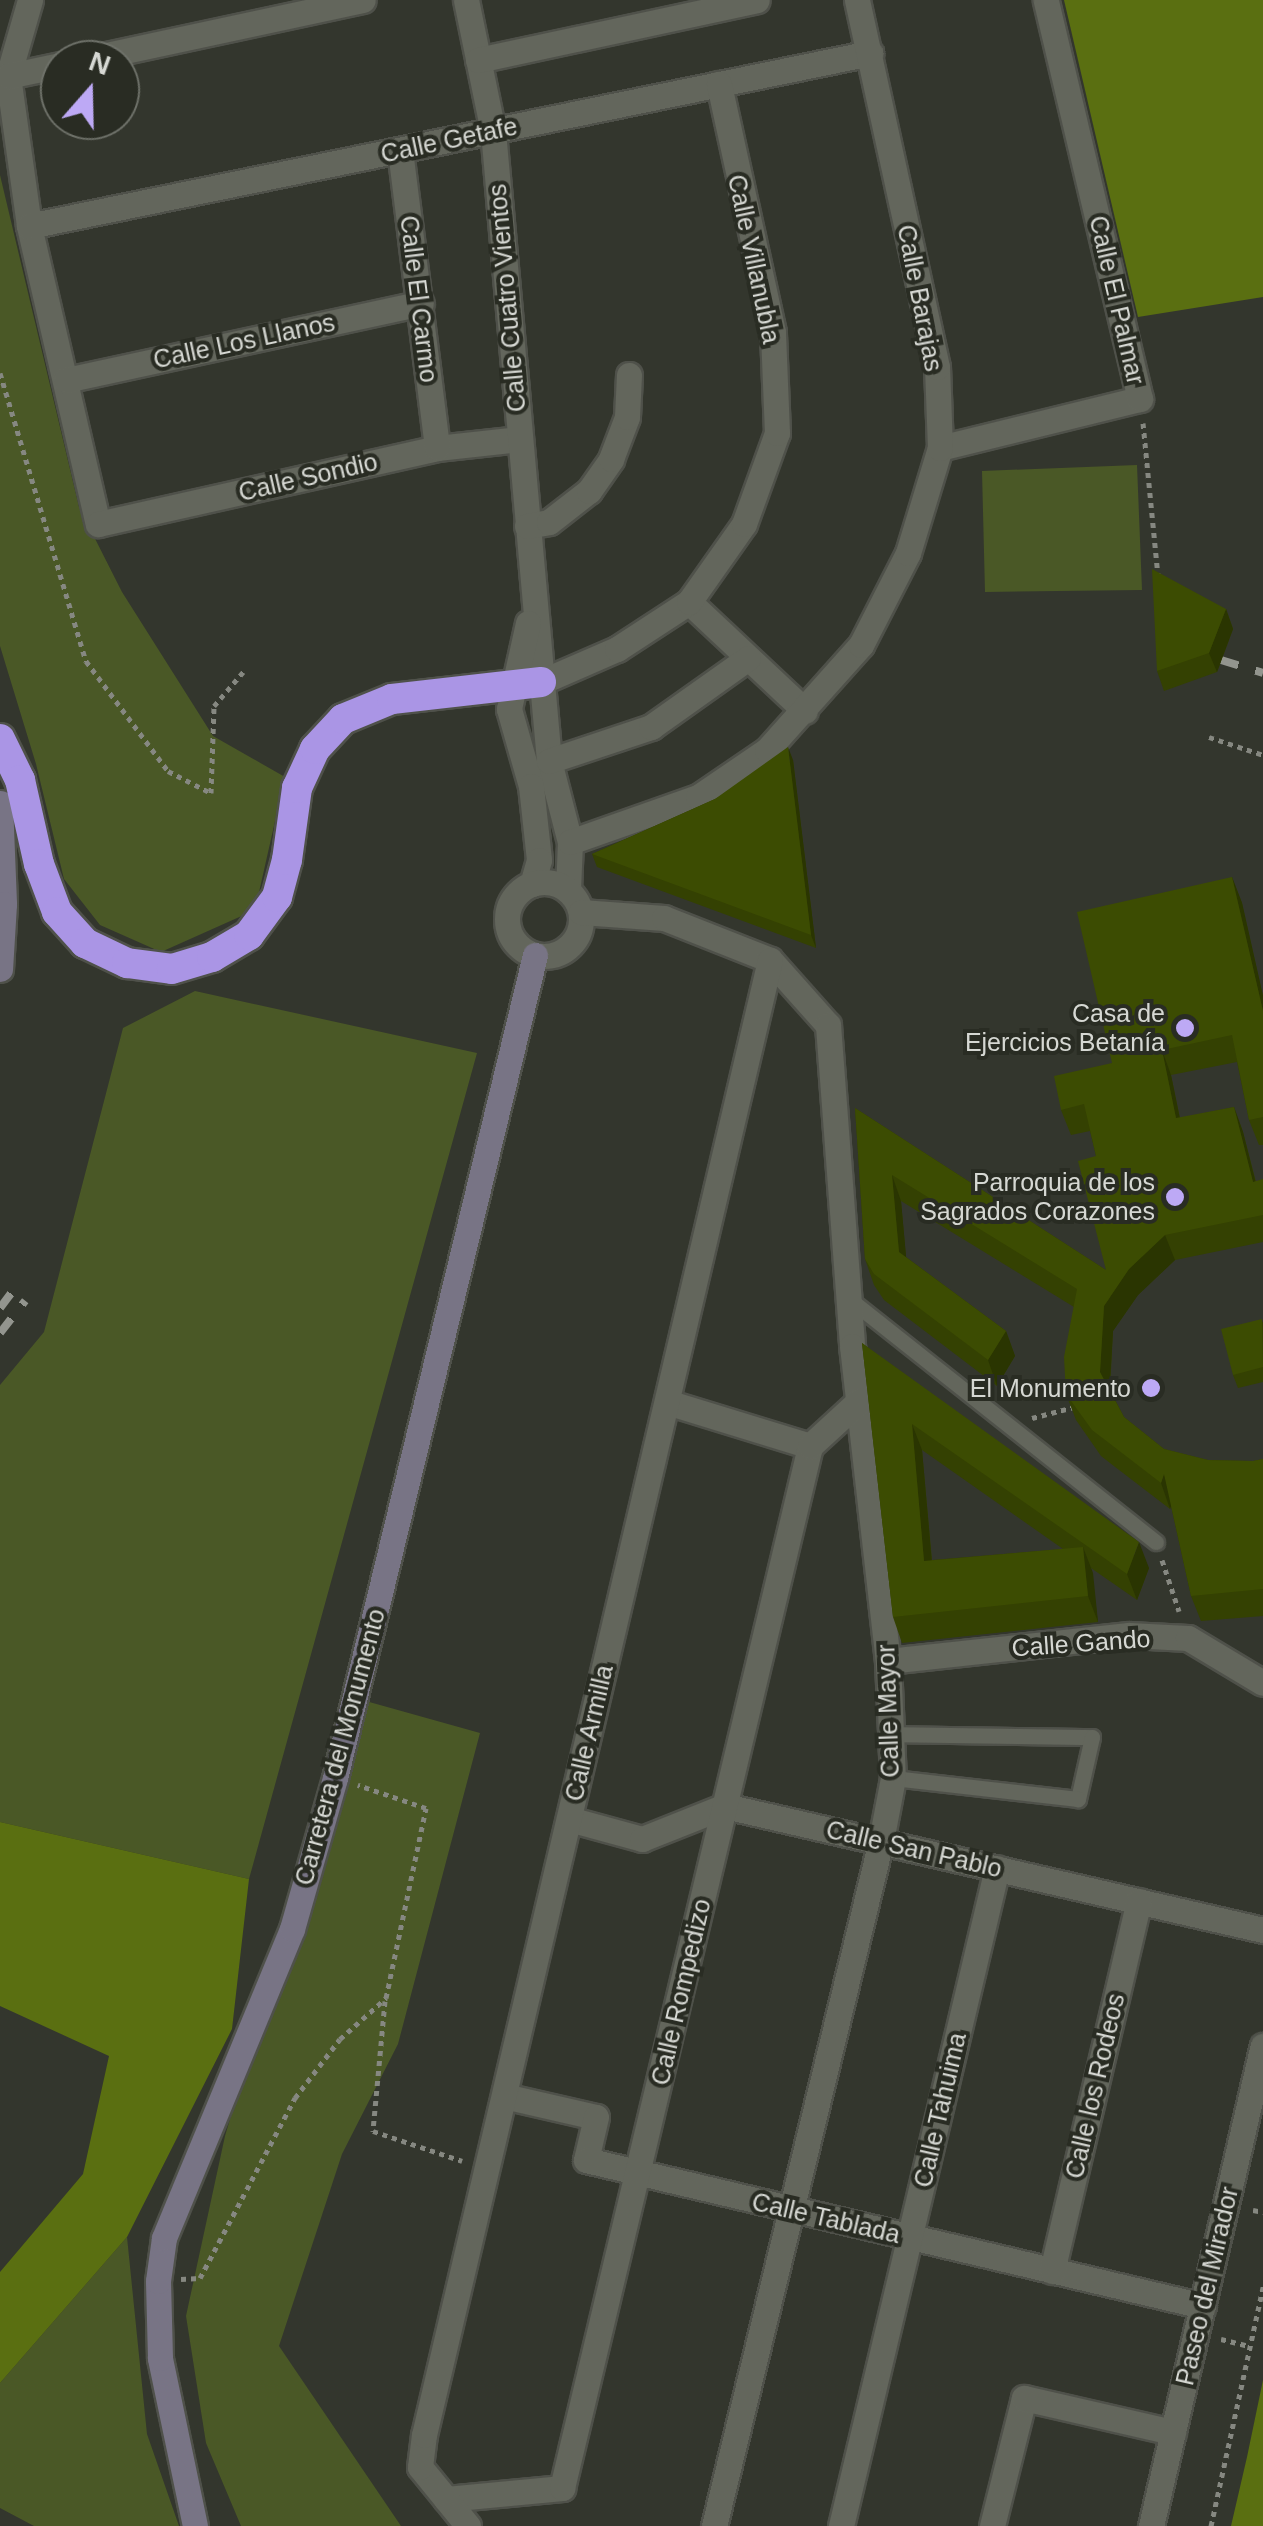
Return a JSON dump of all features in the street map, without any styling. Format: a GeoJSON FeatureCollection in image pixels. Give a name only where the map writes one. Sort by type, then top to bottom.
{"type":"FeatureCollection","features":[{"type":"Feature","properties":{"kind":"highway"},"geometry":{"type":"LineString","coordinates":[[0,739],[20,780],[39,864],[56,912],[85,943],[127,964],[172,969],[212,957],[249,935],[277,897],[288,860],[297,788],[315,749],[343,719],[392,699],[527,683]]}},
{"type":"Feature","properties":{"kind":"street"},"geometry":{"type":"LineString","coordinates":[[30,0],[8,76],[28,226],[66,380]]}},
{"type":"Feature","properties":{"kind":"street"},"geometry":{"type":"LineString","coordinates":[[140,48],[363,0]]}},
{"type":"Feature","properties":{"kind":"street","name":"Calle Cuatro Vientos"},"geometry":{"type":"LineString","coordinates":[[466,0],[493,131],[534,599],[527,683],[570,842],[574,901]]}},
{"type":"Feature","properties":{"kind":"street"},"geometry":{"type":"LineString","coordinates":[[478,60],[757,0]]}},
{"type":"Feature","properties":{"kind":"street","name":"Calle Barajas"},"geometry":{"type":"LineString","coordinates":[[570,842],[698,797],[767,750],[861,645],[908,553],[940,448],[937,367],[858,0]]}},
{"type":"Feature","properties":{"kind":"street","name":"Calle El Palmar"},"geometry":{"type":"LineString","coordinates":[[940,448],[1140,399],[1046,0]]}},
{"type":"Feature","properties":{"kind":"street","name":"Calle Getafe"},"geometry":{"type":"LineString","coordinates":[[28,226],[870,53]]}},
{"type":"Feature","properties":{"kind":"street"},"geometry":{"type":"LineString","coordinates":[[8,76],[40,69]]}},
{"type":"Feature","properties":{"kind":"street","name":"Calle Villanubla"},"geometry":{"type":"LineString","coordinates":[[527,683],[617,649],[689,602],[744,524],[776,433],[773,332],[718,84]]}},
{"type":"Feature","properties":{"kind":"street","name":"Calle El Carmo"},"geometry":{"type":"LineString","coordinates":[[400,150],[437,448]]}},
{"type":"Feature","properties":{"kind":"street","name":"Calle Los Llanos"},"geometry":{"type":"LineString","coordinates":[[66,380],[420,303]]}},
{"type":"Feature","properties":{"kind":"street"},"geometry":{"type":"LineString","coordinates":[[527,526],[549,522],[589,491],[611,459],[627,417],[629,376]]}},
{"type":"Feature","properties":{"kind":"street","name":"Calle Sondio"},"geometry":{"type":"LineString","coordinates":[[66,380],[98,524],[437,448],[520,439]]}},
{"type":"Feature","properties":{"kind":"street"},"geometry":{"type":"LineString","coordinates":[[689,602],[805,711]]}},
{"type":"Feature","properties":{"kind":"street"},"geometry":{"type":"LineString","coordinates":[[549,761],[651,727],[748,658]]}},
{"type":"Feature","properties":{"kind":"street","name":"Calle Cuatro Vientos"},"geometry":{"type":"LineString","coordinates":[[527,683],[509,710],[530,786],[538,860],[532,884]]}},
{"type":"Feature","properties":{"kind":"street"},"geometry":{"type":"LineString","coordinates":[[0,803],[0,969]]}},
{"type":"Feature","properties":{"kind":"street"},"geometry":{"type":"LineString","coordinates":[[574,901],[581,927],[564,951],[535,955],[518,946],[509,930],[508,911],[516,895],[532,884],[550,882],[574,901],[664,918],[770,960]]}},
{"type":"Feature","properties":{"kind":"street","name":"Carretera del Monumento"},"geometry":{"type":"LineString","coordinates":[[195,2526],[160,2358],[158,2281],[164,2238],[292,1929],[335,1778],[535,955]]}},
{"type":"Feature","properties":{"kind":"street","name":"Calle Mayor"},"geometry":{"type":"LineString","coordinates":[[714,2526],[794,2212],[893,1778],[888,1661],[848,1298],[828,1025],[770,960]]}},
{"type":"Feature","properties":{"kind":"street","name":"Calle Armilla"},"geometry":{"type":"LineString","coordinates":[[446,2498],[420,2467],[486,2169],[770,960]]}},
{"type":"Feature","properties":{"kind":"street"},"geometry":{"type":"LineString","coordinates":[[666,1402],[810,1446],[859,1401]]}},
{"type":"Feature","properties":{"kind":"street","name":"Calle Rompedizo"},"geometry":{"type":"LineString","coordinates":[[446,2498],[562,2488],[810,1446]]}},
{"type":"Feature","properties":{"kind":"street","name":"Calle Gando"},"geometry":{"type":"LineString","coordinates":[[888,1661],[1129,1635],[1188,1638],[1263,1683]]}},
{"type":"Feature","properties":{"kind":"street"},"geometry":{"type":"LineString","coordinates":[[569,1818],[642,1838],[725,1806]]}},
{"type":"Feature","properties":{"kind":"street","name":"Calle San Pablo"},"geometry":{"type":"LineString","coordinates":[[725,1806],[1263,1930]]}},
{"type":"Feature","properties":{"kind":"street","name":"Calle Tahuima"},"geometry":{"type":"LineString","coordinates":[[841,2526],[997,1868]]}},
{"type":"Feature","properties":{"kind":"street","name":"Calle los Rodeos"},"geometry":{"type":"LineString","coordinates":[[1052,2271],[1139,1902]]}},
{"type":"Feature","properties":{"kind":"street","name":"Paseo del Mirador"},"geometry":{"type":"LineString","coordinates":[[1151,2526],[1263,2046]]}},
{"type":"Feature","properties":{"kind":"street","name":"Calle Tablada"},"geometry":{"type":"LineString","coordinates":[[504,2096],[596,2117],[586,2160],[1203,2306]]}},
{"type":"Feature","properties":{"kind":"street"},"geometry":{"type":"LineString","coordinates":[[992,2526],[1024,2398],[1173,2432]]}},
{"type":"Feature","properties":{"kind":"street"},"geometry":{"type":"LineString","coordinates":[[446,2498],[468,2526]]}},
{"type":"Feature","properties":{"kind":"lane"},"geometry":{"type":"LineString","coordinates":[[848,1298],[1156,1542]]}},
{"type":"Feature","properties":{"kind":"lane"},"geometry":{"type":"LineString","coordinates":[[891,1734],[1092,1737],[1078,1799],[893,1778]]}},
{"type":"Feature","properties":{"kind":"path"},"geometry":{"type":"LineString","coordinates":[[0,373],[86,662],[168,772],[211,793],[214,706],[243,672]]}},
{"type":"Feature","properties":{"kind":"path"},"geometry":{"type":"LineString","coordinates":[[1140,399],[1159,589]]}},
{"type":"Feature","properties":{"kind":"path"},"geometry":{"type":"LineString","coordinates":[[1209,738],[1263,755]]}},
{"type":"Feature","properties":{"kind":"path"},"geometry":{"type":"LineString","coordinates":[[1005,1425],[1075,1407]]}},
{"type":"Feature","properties":{"kind":"path"},"geometry":{"type":"LineString","coordinates":[[1156,1542],[1188,1638]]}},
{"type":"Feature","properties":{"kind":"path"},"geometry":{"type":"LineString","coordinates":[[335,1778],[426,1808],[386,1998],[373,2131],[486,2169]]}},
{"type":"Feature","properties":{"kind":"path"},"geometry":{"type":"LineString","coordinates":[[158,2281],[200,2278],[295,2098],[340,2039],[386,1998]]}},
{"type":"Feature","properties":{"kind":"path"},"geometry":{"type":"LineString","coordinates":[[1253,2210],[1263,2212]]}},
{"type":"Feature","properties":{"kind":"path"},"geometry":{"type":"LineString","coordinates":[[1211,2526],[1263,2288]]}},
{"type":"Feature","properties":{"kind":"path"},"geometry":{"type":"LineString","coordinates":[[1221,2339],[1249,2346]]}},
{"type":"Feature","properties":{"kind":"green space"},"geometry":{"type":"Polygon","coordinates":[[[1064,0],[1263,0],[1263,297],[1138,317],[1064,0]]]}},
{"type":"Feature","properties":{"kind":"green space"},"geometry":{"type":"Polygon","coordinates":[[[0,175],[79,507],[122,592],[213,736],[285,777],[255,910],[161,952],[100,925],[64,879],[36,764],[0,646],[0,175]]]}},
{"type":"Feature","properties":{"kind":"green space"},"geometry":{"type":"Polygon","coordinates":[[[1137,465],[1142,590],[985,592],[982,471],[1137,465]]]}},
{"type":"Feature","properties":{"kind":"green space"},"geometry":{"type":"Polygon","coordinates":[[[195,991],[477,1053],[249,1879],[0,1822],[0,1385],[44,1332],[123,1028],[195,991]]]}},
{"type":"Feature","properties":{"kind":"green space"},"geometry":{"type":"Polygon","coordinates":[[[355,1698],[480,1733],[398,2044],[342,2154],[279,2346],[401,2526],[241,2526],[206,2443],[186,2316],[225,2136],[355,1698]]]}},
{"type":"Feature","properties":{"kind":"green space"},"geometry":{"type":"Polygon","coordinates":[[[0,1822],[249,1879],[232,2029],[127,2237],[0,2383],[0,2272],[83,2174],[109,2056],[0,2006],[0,1822]]]}},
{"type":"Feature","properties":{"kind":"green space"},"geometry":{"type":"Polygon","coordinates":[[[127,2237],[147,2434],[179,2526],[34,2526],[0,2508],[0,2383],[127,2237]]]}},
{"type":"Feature","properties":{"kind":"green space"},"geometry":{"type":"Polygon","coordinates":[[[1263,2380],[1263,2526],[1231,2526],[1247,2457],[1263,2380]]]}},
{"type":"Feature","properties":{"kind":"building"},"geometry":{"type":"Polygon","coordinates":[[[1152,569],[1226,609],[1209,653],[1157,671],[1152,569]]]}},
{"type":"Feature","properties":{"kind":"building"},"geometry":{"type":"Polygon","coordinates":[[[788,747],[811,935],[592,854],[715,799],[788,747]]]}},
{"type":"Feature","properties":{"kind":"building"},"geometry":{"type":"Polygon","coordinates":[[[1232,877],[1263,1011],[1263,1117],[1249,1120],[1232,1035],[1162,1050],[1176,1118],[1234,1107],[1253,1182],[1263,1179],[1263,1215],[1165,1235],[1129,1269],[1104,1306],[1100,1372],[1124,1417],[1164,1449],[1208,1460],[1263,1459],[1263,1589],[1191,1596],[1164,1474],[1161,1483],[1092,1430],[1066,1394],[1064,1357],[1077,1289],[892,1175],[899,1252],[1006,1331],[988,1360],[874,1274],[865,1259],[855,1108],[1106,1270],[1078,1161],[1096,1156],[1084,1104],[1061,1110],[1054,1076],[1112,1063],[1077,912],[1232,877]]]}},
{"type":"Feature","properties":{"kind":"building"},"geometry":{"type":"Polygon","coordinates":[[[1262,1319],[1263,1367],[1233,1375],[1221,1329],[1262,1319]]]}},
{"type":"Feature","properties":{"kind":"building"},"geometry":{"type":"Polygon","coordinates":[[[862,1343],[1139,1542],[1127,1574],[912,1424],[924,1561],[1083,1547],[1088,1596],[893,1617],[862,1343]]]}},
{"type":"Feature","properties":{"kind":"railway"},"geometry":{"type":"LineString","coordinates":[[1221,660],[1263,673]]}},
{"type":"Feature","properties":{"kind":"railway"},"geometry":{"type":"LineString","coordinates":[[0,1308],[12,1292]]}},
{"type":"Feature","properties":{"kind":"railway"},"geometry":{"type":"LineString","coordinates":[[0,1333],[25,1301]]}},
{"type":"Feature","properties":{"kind":"place","name":"Casa de Ejercicios Betanía"},"geometry":{"type":"Point","coordinates":[1185,1028]}},
{"type":"Feature","properties":{"kind":"place","name":"Parroquia de los Sagrados Corazones"},"geometry":{"type":"Point","coordinates":[1175,1197]}},
{"type":"Feature","properties":{"kind":"place","name":"El Monumento"},"geometry":{"type":"Point","coordinates":[1151,1388]}}]}
